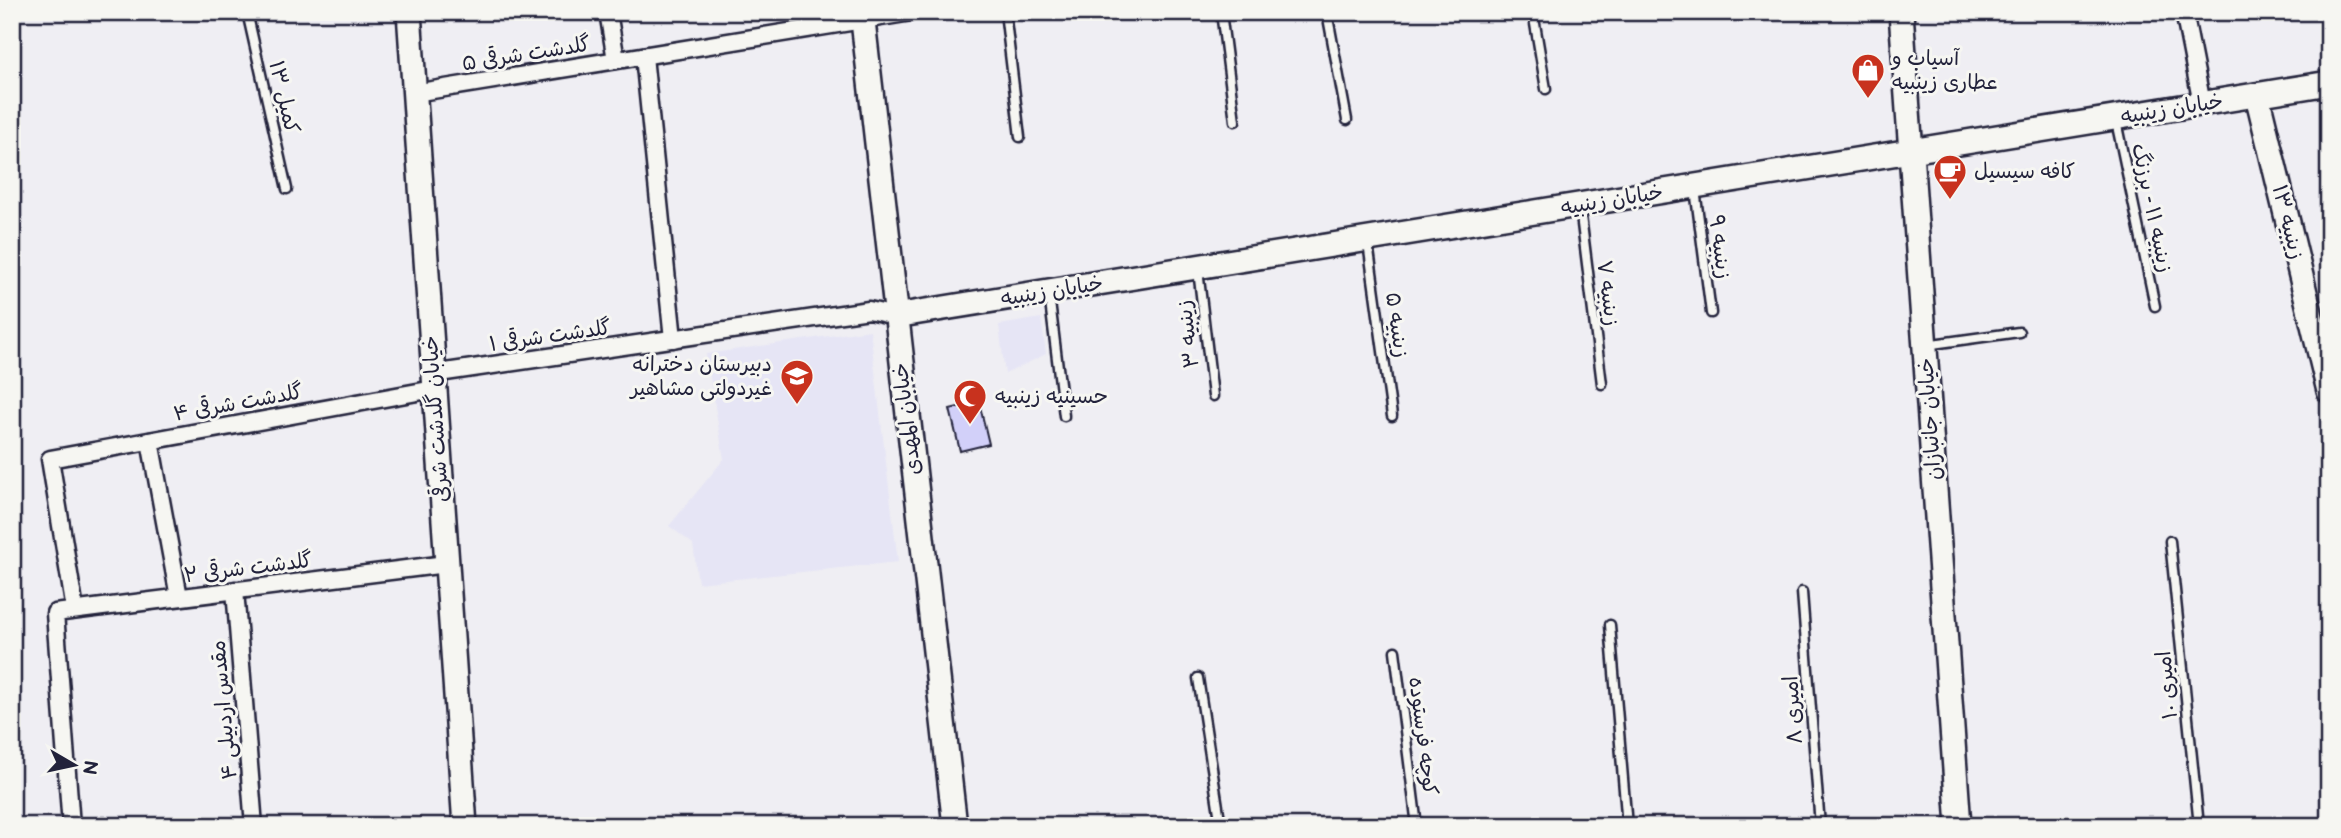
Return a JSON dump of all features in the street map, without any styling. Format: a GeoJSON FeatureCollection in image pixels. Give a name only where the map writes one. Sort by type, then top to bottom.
{"type":"FeatureCollection","features":[{"type":"Feature","properties":{"kind":"street","name":"خیابان گلدشت شرقی"},"geometry":{"type":"LineString","coordinates":[[409,12],[465,826]]}},
{"type":"Feature","properties":{"kind":"street"},"geometry":{"type":"LineString","coordinates":[[608,12],[616,60]]}},
{"type":"Feature","properties":{"kind":"street","name":"گلدشت شرقی ۵"},"geometry":{"type":"LineString","coordinates":[[414,93],[644,56],[862,16],[912,12]]}},
{"type":"Feature","properties":{"kind":"street","name":"خیابان جانبازان"},"geometry":{"type":"LineString","coordinates":[[1901,12],[1959,826]]}},
{"type":"Feature","properties":{"kind":"street"},"geometry":{"type":"LineString","coordinates":[[2184,12],[2202,104]]}},
{"type":"Feature","properties":{"kind":"street","name":"خیابان المهدی"},"geometry":{"type":"LineString","coordinates":[[862,16],[956,826]]}},
{"type":"Feature","properties":{"kind":"street"},"geometry":{"type":"LineString","coordinates":[[644,56],[673,339]]}},
{"type":"Feature","properties":{"kind":"street","name":"خیابان زینبیه"},"geometry":{"type":"LineString","coordinates":[[895,316],[2329,83]]}},
{"type":"Feature","properties":{"kind":"street","name":"زینبیه ۱۳"},"geometry":{"type":"LineString","coordinates":[[2256,95],[2329,391]]}},
{"type":"Feature","properties":{"kind":"street","name":"گلدشت شرقی ۱"},"geometry":{"type":"LineString","coordinates":[[433,381],[673,339],[869,310],[895,316]]}},
{"type":"Feature","properties":{"kind":"street","name":"گلدشت شرقی ۴"},"geometry":{"type":"LineString","coordinates":[[75,610],[50,459],[150,441],[433,381]]}},
{"type":"Feature","properties":{"kind":"street"},"geometry":{"type":"LineString","coordinates":[[150,441],[179,597]]}},
{"type":"Feature","properties":{"kind":"street","name":"گلدشت شرقی ۲"},"geometry":{"type":"LineString","coordinates":[[71,826],[55,613],[446,564]]}},
{"type":"Feature","properties":{"kind":"street","name":"مقدس اردبیلی ۴"},"geometry":{"type":"LineString","coordinates":[[236,590],[254,826]]}},
{"type":"Feature","properties":{"kind":"lane","name":"کمیل ۱۳"},"geometry":{"type":"LineString","coordinates":[[247,12],[287,189]]}},
{"type":"Feature","properties":{"kind":"lane"},"geometry":{"type":"LineString","coordinates":[[1005,12],[1020,138]]}},
{"type":"Feature","properties":{"kind":"lane"},"geometry":{"type":"LineString","coordinates":[[1221,12],[1235,121]]}},
{"type":"Feature","properties":{"kind":"lane"},"geometry":{"type":"LineString","coordinates":[[1327,12],[1347,120]]}},
{"type":"Feature","properties":{"kind":"lane"},"geometry":{"type":"LineString","coordinates":[[1533,12],[1546,89]]}},
{"type":"Feature","properties":{"kind":"lane","name":"زینبیه ۱۱ - برزنگ"},"geometry":{"type":"LineString","coordinates":[[2115,118],[2155,306]]}},
{"type":"Feature","properties":{"kind":"lane","name":"زینبیه ۹"},"geometry":{"type":"LineString","coordinates":[[1694,187],[1711,313]]}},
{"type":"Feature","properties":{"kind":"lane","name":"زینبیه ۷"},"geometry":{"type":"LineString","coordinates":[[1580,205],[1602,384]]}},
{"type":"Feature","properties":{"kind":"lane","name":"زینبیه ۵"},"geometry":{"type":"LineString","coordinates":[[1367,240],[1392,416]]}},
{"type":"Feature","properties":{"kind":"lane","name":"زینبیه ۳"},"geometry":{"type":"LineString","coordinates":[[1198,267],[1213,396]]}},
{"type":"Feature","properties":{"kind":"lane"},"geometry":{"type":"LineString","coordinates":[[1049,291],[1064,416]]}},
{"type":"Feature","properties":{"kind":"lane"},"geometry":{"type":"LineString","coordinates":[[1925,345],[2019,332]]}},
{"type":"Feature","properties":{"kind":"lane","name":"امیری ۱۰"},"geometry":{"type":"LineString","coordinates":[[2170,541],[2199,826]]}},
{"type":"Feature","properties":{"kind":"lane","name":"امیری ۸"},"geometry":{"type":"LineString","coordinates":[[1802,592],[1819,826]]}},
{"type":"Feature","properties":{"kind":"lane"},"geometry":{"type":"LineString","coordinates":[[1610,625],[1627,826]]}},
{"type":"Feature","properties":{"kind":"lane","name":"کوچه فرستوده"},"geometry":{"type":"LineString","coordinates":[[1395,651],[1417,826]]}},
{"type":"Feature","properties":{"kind":"lane"},"geometry":{"type":"LineString","coordinates":[[1198,678],[1221,826]]}},
{"type":"Feature","properties":{"kind":"shaded area"},"geometry":{"type":"Polygon","coordinates":[[[1041,318],[1046,354],[1005,374],[999,325],[1041,318]]]}},
{"type":"Feature","properties":{"kind":"shaded area","name":"دبیرستان دخترانه غیردولتی مشاهیر"},"geometry":{"type":"Polygon","coordinates":[[[870,330],[898,562],[698,583],[693,544],[669,526],[724,459],[706,354],[870,330]]]}},
{"type":"Feature","properties":{"kind":"building","name":"حسینیه زینبیه"},"geometry":{"type":"Polygon","coordinates":[[[979,402],[989,444],[960,451],[950,409],[979,402]]]}},
{"type":"Feature","properties":{"kind":"place","name":"آسیاب و عطاری زینبیه"},"geometry":{"type":"Point","coordinates":[1868,100]}},
{"type":"Feature","properties":{"kind":"place","name":"کافه سیسیل"},"geometry":{"type":"Point","coordinates":[1950,201]}},
{"type":"Feature","properties":{"kind":"place","name":"دبیرستان دخترانه غیردولتی مشاهیر"},"geometry":{"type":"Point","coordinates":[797,406]}},
{"type":"Feature","properties":{"kind":"place","name":"حسینیه زینبیه"},"geometry":{"type":"Point","coordinates":[970,426]}}]}
